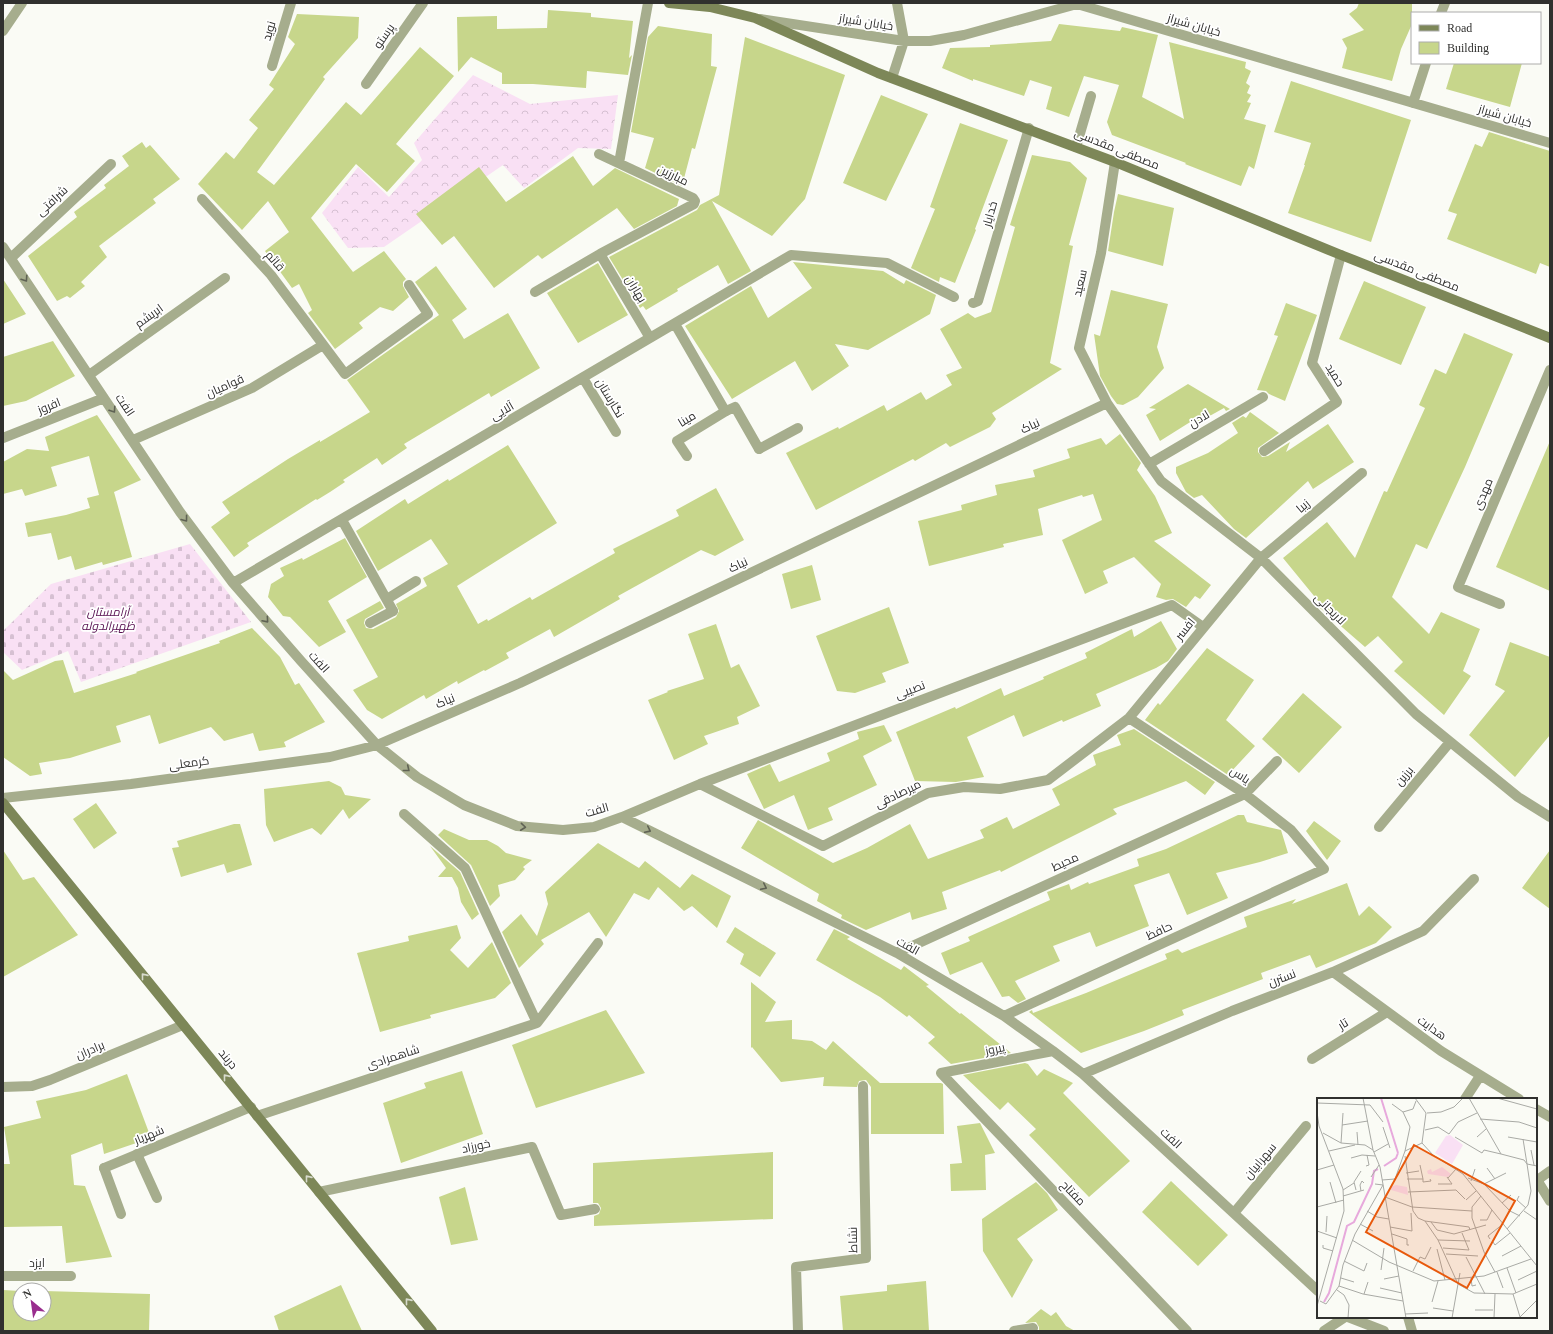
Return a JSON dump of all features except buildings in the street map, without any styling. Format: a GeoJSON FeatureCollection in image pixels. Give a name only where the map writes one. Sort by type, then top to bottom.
{"type":"FeatureCollection","features":[{"type":"Feature","properties":{"kind":"main road","name":"مصطفی مقدسی"},"geometry":{"type":"LineString","coordinates":[[669,3],[710,7],[755,18],[892,78],[1076,146],[1341,255],[1550,338]]}},
{"type":"Feature","properties":{"kind":"main road","name":"دربند"},"geometry":{"type":"LineString","coordinates":[[3,803],[432,1331]]}},
{"type":"Feature","properties":{"kind":"street"},"geometry":{"type":"LineString","coordinates":[[3,31],[22,3]]}},
{"type":"Feature","properties":{"kind":"street","name":"نوید"},"geometry":{"type":"LineString","coordinates":[[272,66],[291,3]]}},
{"type":"Feature","properties":{"kind":"street","name":"پرستو"},"geometry":{"type":"LineString","coordinates":[[366,84],[423,3]]}},
{"type":"Feature","properties":{"kind":"street"},"geometry":{"type":"LineString","coordinates":[[599,154],[619,163],[648,3]]}},
{"type":"Feature","properties":{"kind":"street"},"geometry":{"type":"LineString","coordinates":[[892,78],[904,41],[897,3]]}},
{"type":"Feature","properties":{"kind":"street","name":"خیابان شیراز"},"geometry":{"type":"LineString","coordinates":[[755,18],[904,41],[930,41],[964,35],[1077,3],[1550,143]]}},
{"type":"Feature","properties":{"kind":"street"},"geometry":{"type":"LineString","coordinates":[[1413,103],[1426,64]]}},
{"type":"Feature","properties":{"kind":"street"},"geometry":{"type":"LineString","coordinates":[[1076,146],[1091,96]]}},
{"type":"Feature","properties":{"kind":"street","name":"خدایار"},"geometry":{"type":"LineString","coordinates":[[973,304],[978,301],[1028,128]]}},
{"type":"Feature","properties":{"kind":"street","name":"سعید"},"geometry":{"type":"LineString","coordinates":[[1107,403],[1079,348],[1100,253],[1115,162]]}},
{"type":"Feature","properties":{"kind":"street","name":"مبارزین"},"geometry":{"type":"LineString","coordinates":[[535,292],[600,254],[694,204],[695,201],[693,198],[619,163]]}},
{"type":"Feature","properties":{"kind":"street","name":"شرافتی"},"geometry":{"type":"LineString","coordinates":[[11,258],[111,164]]}},
{"type":"Feature","properties":{"kind":"street","name":"قائم"},"geometry":{"type":"LineString","coordinates":[[202,199],[271,275],[345,374],[428,314],[409,285]]}},
{"type":"Feature","properties":{"kind":"street","name":"الفت"},"geometry":{"type":"LineString","coordinates":[[3,247],[180,512],[233,583],[377,745],[418,777],[464,805],[517,826],[563,830],[594,826],[622,817],[897,953],[1004,1016],[1053,1050],[1083,1074],[1317,1290]]}},
{"type":"Feature","properties":{"kind":"street","name":"بهاران"},"geometry":{"type":"LineString","coordinates":[[600,254],[650,338]]}},
{"type":"Feature","properties":{"kind":"street","name":"آلایی"},"geometry":{"type":"LineString","coordinates":[[233,583],[791,255],[887,263],[954,297]]}},
{"type":"Feature","properties":{"kind":"street","name":"حمید"},"geometry":{"type":"LineString","coordinates":[[1264,450],[1336,402],[1312,363],[1341,255]]}},
{"type":"Feature","properties":{"kind":"street","name":"ابریشم"},"geometry":{"type":"LineString","coordinates":[[89,375],[225,278]]}},
{"type":"Feature","properties":{"kind":"street"},"geometry":{"type":"LineString","coordinates":[[675,324],[724,409],[726,411],[735,407],[759,449],[798,428]]}},
{"type":"Feature","properties":{"kind":"street","name":"قوامیان"},"geometry":{"type":"LineString","coordinates":[[133,440],[252,388],[323,345]]}},
{"type":"Feature","properties":{"kind":"street","name":"مهدی"},"geometry":{"type":"LineString","coordinates":[[1500,604],[1458,587],[1550,370]]}},
{"type":"Feature","properties":{"kind":"street","name":"نگارستان"},"geometry":{"type":"LineString","coordinates":[[583,378],[616,432]]}},
{"type":"Feature","properties":{"kind":"street","name":"لادن"},"geometry":{"type":"LineString","coordinates":[[1149,464],[1263,397]]}},
{"type":"Feature","properties":{"kind":"street","name":"افروز"},"geometry":{"type":"LineString","coordinates":[[3,438],[104,398]]}},
{"type":"Feature","properties":{"kind":"street","name":"لاریجانی"},"geometry":{"type":"LineString","coordinates":[[1107,403],[1161,481],[1261,558],[1416,714],[1518,797],[1550,817]]}},
{"type":"Feature","properties":{"kind":"street","name":"نیاک"},"geometry":{"type":"LineString","coordinates":[[377,745],[520,683],[1107,403]]}},
{"type":"Feature","properties":{"kind":"street","name":"مینا"},"geometry":{"type":"LineString","coordinates":[[687,456],[678,441],[726,411]]}},
{"type":"Feature","properties":{"kind":"street","name":"زیبا"},"geometry":{"type":"LineString","coordinates":[[1261,558],[1362,473]]}},
{"type":"Feature","properties":{"kind":"street"},"geometry":{"type":"LineString","coordinates":[[342,520],[393,611],[370,623]]}},
{"type":"Feature","properties":{"kind":"street","name":"افسر"},"geometry":{"type":"LineString","coordinates":[[1129,718],[1261,558]]}},
{"type":"Feature","properties":{"kind":"street"},"geometry":{"type":"LineString","coordinates":[[387,599],[416,581]]}},
{"type":"Feature","properties":{"kind":"street","name":"نصیبی"},"geometry":{"type":"LineString","coordinates":[[622,817],[700,784],[1172,605],[1203,627]]}},
{"type":"Feature","properties":{"kind":"street","name":"میرصادقی"},"geometry":{"type":"LineString","coordinates":[[700,784],[823,846],[928,793],[964,787],[1000,789],[1048,780],[1129,718]]}},
{"type":"Feature","properties":{"kind":"street","name":"یاس"},"geometry":{"type":"LineString","coordinates":[[1129,718],[1245,794],[1291,830],[1324,869]]}},
{"type":"Feature","properties":{"kind":"street","name":"برزین"},"geometry":{"type":"LineString","coordinates":[[1379,827],[1450,742]]}},
{"type":"Feature","properties":{"kind":"street","name":"کرمعلی"},"geometry":{"type":"LineString","coordinates":[[3,798],[131,784],[330,757],[377,745]]}},
{"type":"Feature","properties":{"kind":"street"},"geometry":{"type":"LineString","coordinates":[[1245,794],[1277,761]]}},
{"type":"Feature","properties":{"kind":"street","name":"محیط"},"geometry":{"type":"LineString","coordinates":[[897,953],[1245,794]]}},
{"type":"Feature","properties":{"kind":"street"},"geometry":{"type":"LineString","coordinates":[[404,814],[465,868],[537,1023],[598,943]]}},
{"type":"Feature","properties":{"kind":"street","name":"حافظ"},"geometry":{"type":"LineString","coordinates":[[1004,1016],[1324,869]]}},
{"type":"Feature","properties":{"kind":"street","name":"نسترن"},"geometry":{"type":"LineString","coordinates":[[1083,1074],[1232,1011],[1334,972],[1423,931],[1474,879]]}},
{"type":"Feature","properties":{"kind":"street","name":"هدایت"},"geometry":{"type":"LineString","coordinates":[[1334,972],[1441,1051],[1517,1098]]}},
{"type":"Feature","properties":{"kind":"street","name":"تار"},"geometry":{"type":"LineString","coordinates":[[1312,1059],[1387,1012]]}},
{"type":"Feature","properties":{"kind":"street","name":"شاهمرادی"},"geometry":{"type":"LineString","coordinates":[[257,1116],[537,1023]]}},
{"type":"Feature","properties":{"kind":"street","name":"برادران"},"geometry":{"type":"LineString","coordinates":[[3,1087],[32,1086],[50,1080],[183,1025]]}},
{"type":"Feature","properties":{"kind":"street","name":"پیروز"},"geometry":{"type":"LineString","coordinates":[[941,1074],[1053,1050]]}},
{"type":"Feature","properties":{"kind":"street","name":"مفتاح"},"geometry":{"type":"LineString","coordinates":[[941,1074],[1187,1331]]}},
{"type":"Feature","properties":{"kind":"street"},"geometry":{"type":"LineString","coordinates":[[1466,1098],[1480,1076]]}},
{"type":"Feature","properties":{"kind":"street","name":"نشاط"},"geometry":{"type":"LineString","coordinates":[[798,1331],[796,1266],[866,1258],[863,1086]]}},
{"type":"Feature","properties":{"kind":"street","name":"شهریار"},"geometry":{"type":"LineString","coordinates":[[121,1214],[104,1168],[251,1108]]}},
{"type":"Feature","properties":{"kind":"street"},"geometry":{"type":"LineString","coordinates":[[1537,1110],[1550,1117]]}},
{"type":"Feature","properties":{"kind":"street","name":"سهرابیان"},"geometry":{"type":"LineString","coordinates":[[1234,1213],[1306,1126]]}},
{"type":"Feature","properties":{"kind":"street","name":"خورزاد"},"geometry":{"type":"LineString","coordinates":[[319,1192],[532,1147],[561,1215],[595,1209]]}},
{"type":"Feature","properties":{"kind":"street"},"geometry":{"type":"LineString","coordinates":[[137,1154],[158,1198]]}},
{"type":"Feature","properties":{"kind":"street"},"geometry":{"type":"LineString","coordinates":[[1537,1180],[1550,1172]]}},
{"type":"Feature","properties":{"kind":"street"},"geometry":{"type":"LineString","coordinates":[[1537,1182],[1550,1201]]}},
{"type":"Feature","properties":{"kind":"street","name":"ایزد"},"geometry":{"type":"LineString","coordinates":[[3,1276],[71,1276]]}},
{"type":"Feature","properties":{"kind":"street"},"geometry":{"type":"LineString","coordinates":[[1324,1331],[1343,1318]]}},
{"type":"Feature","properties":{"kind":"street"},"geometry":{"type":"LineString","coordinates":[[1351,1318],[1384,1331]]}},
{"type":"Feature","properties":{"kind":"street"},"geometry":{"type":"LineString","coordinates":[[1408,1318],[1412,1331]]}},
{"type":"Feature","properties":{"kind":"street"},"geometry":{"type":"LineString","coordinates":[[1014,1331],[1032,1328]]}},
{"type":"Feature","properties":{"kind":"green space"},"geometry":{"type":"Polygon","coordinates":[[[473,75],[530,104],[618,95],[611,149],[578,148],[524,188],[503,165],[384,247],[348,248],[322,213],[358,167],[389,197],[422,160],[414,143],[473,75]]]}},
{"type":"Feature","properties":{"kind":"green space","name":"آرامستان ظهیرالدوله"},"geometry":{"type":"Polygon","coordinates":[[[190,544],[251,622],[81,682],[68,651],[22,670],[3,652],[3,631],[51,584],[190,544]]]}}]}
